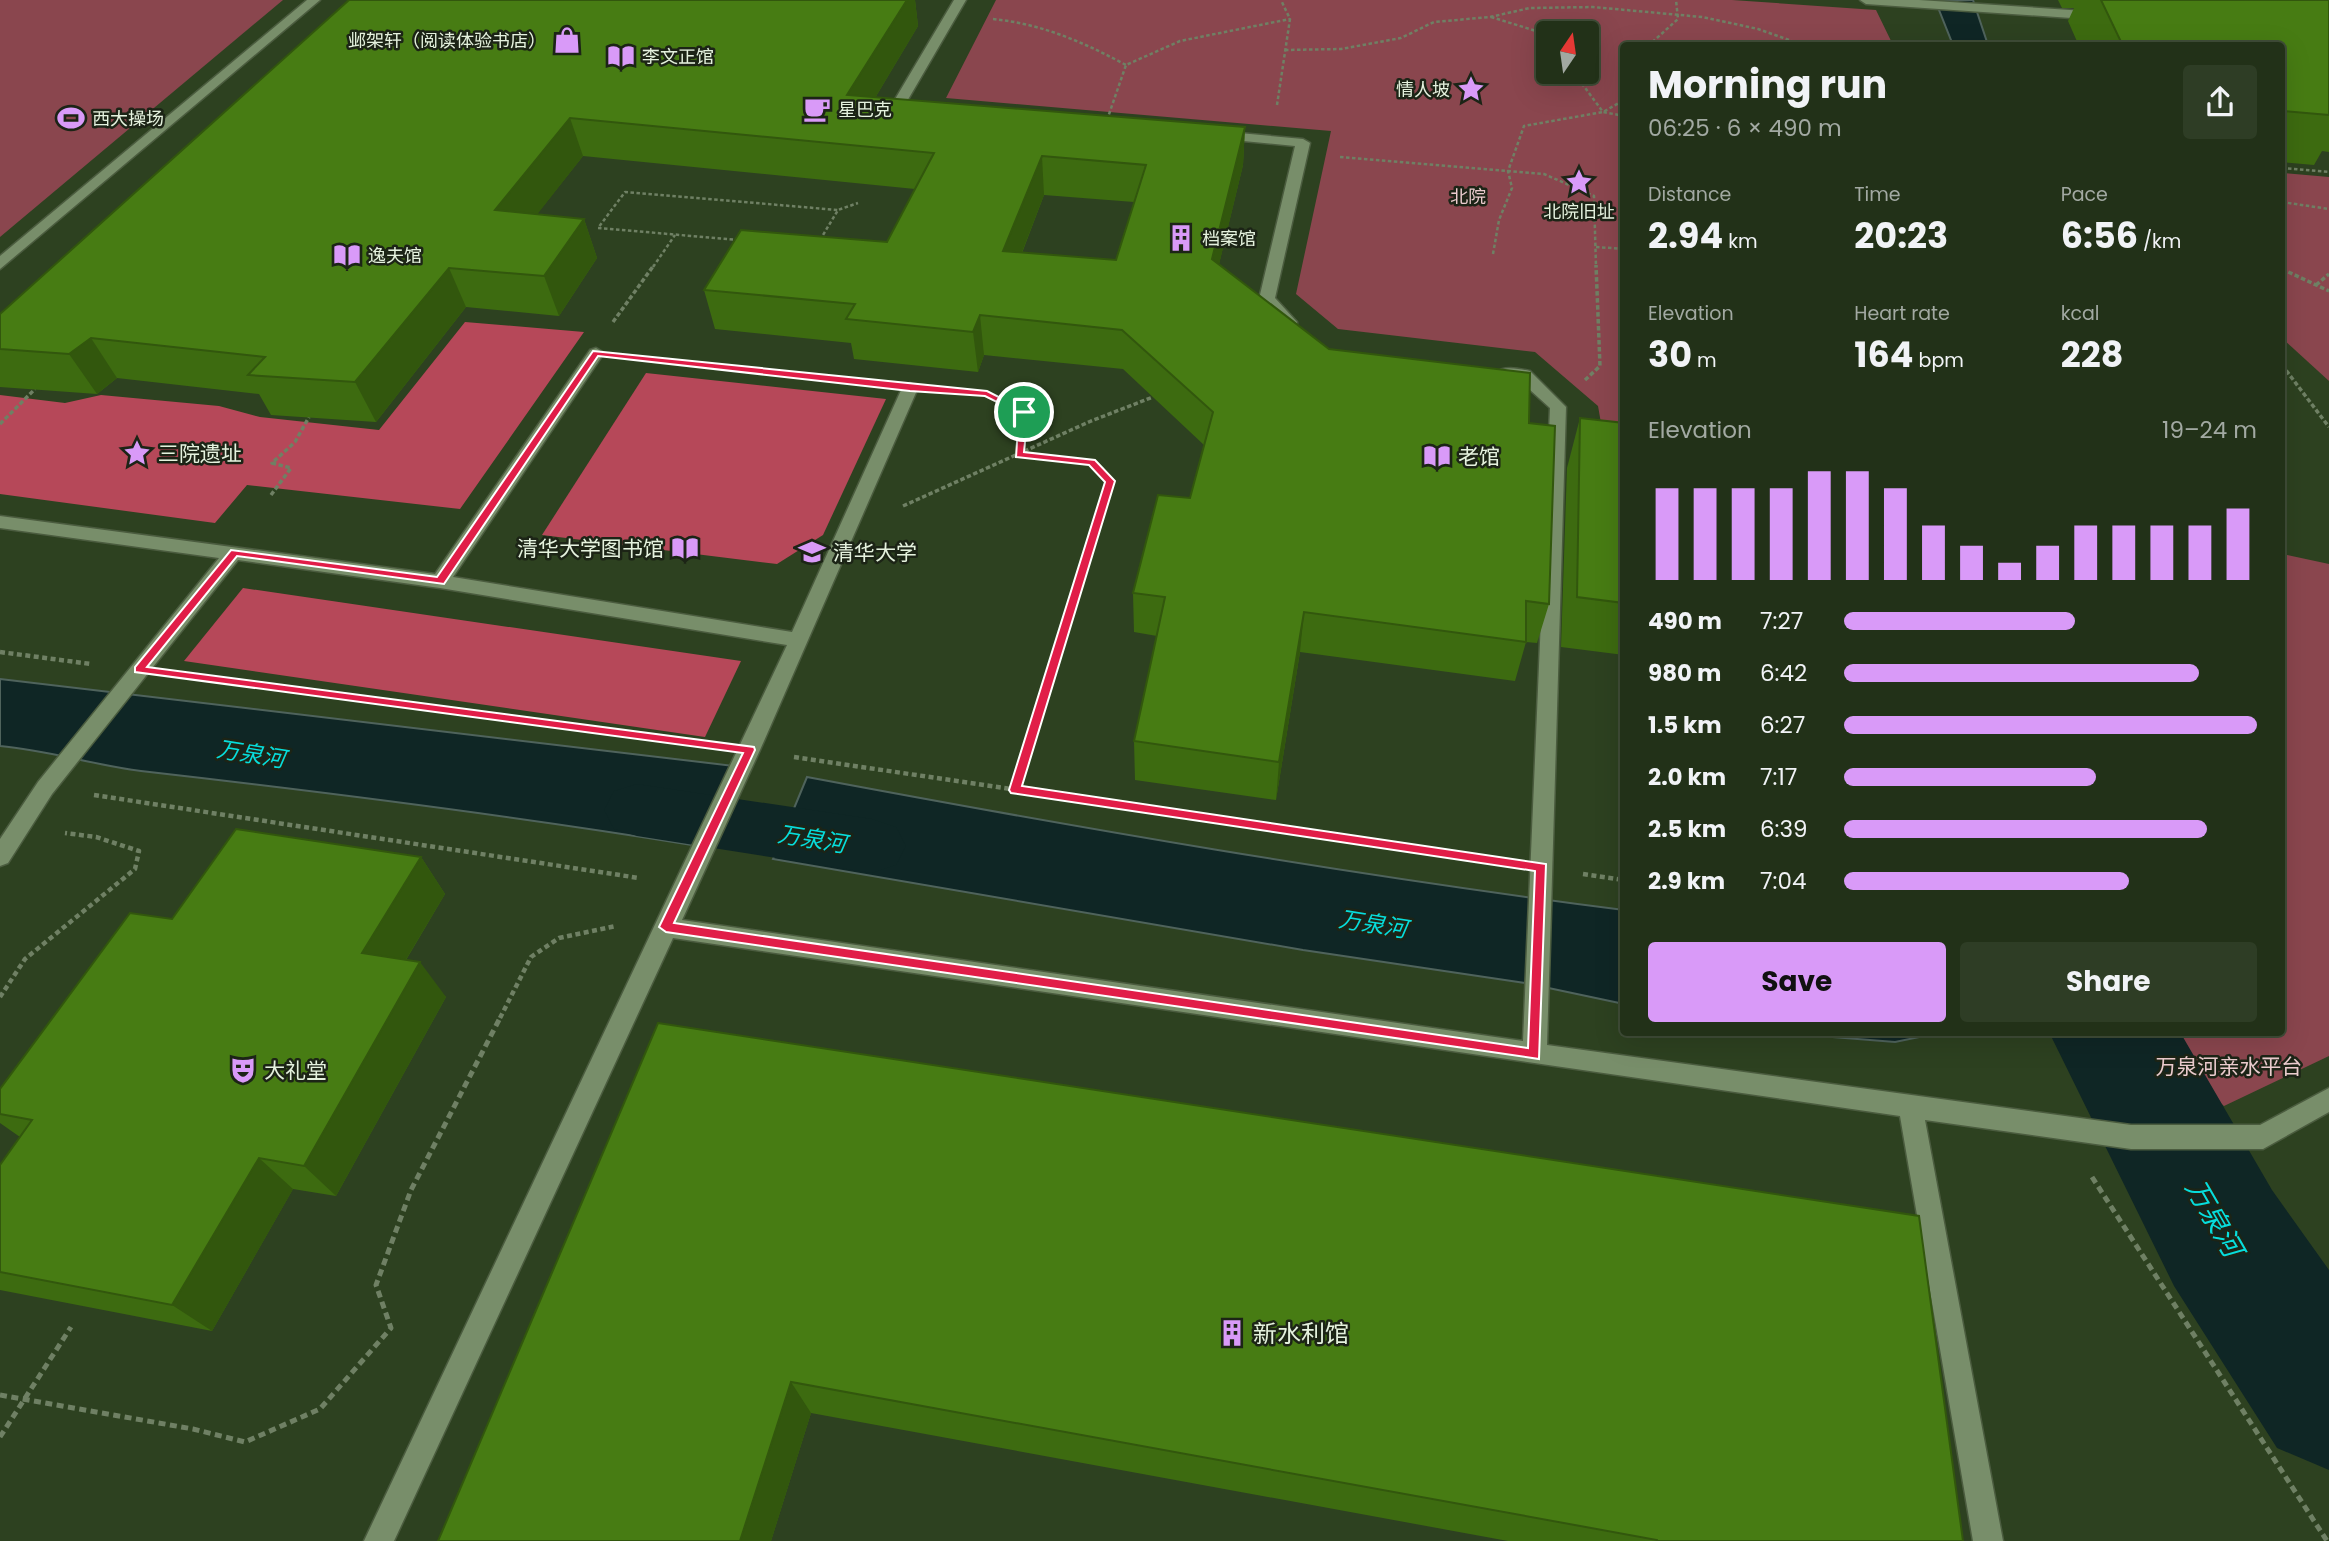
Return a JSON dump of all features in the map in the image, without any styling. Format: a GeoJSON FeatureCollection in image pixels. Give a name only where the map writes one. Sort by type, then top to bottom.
{"type":"FeatureCollection","features":[{"type":"Feature","properties":{"kind":"street"},"geometry":{"type":"LineString","coordinates":[[0,264],[314,0]]}},
{"type":"Feature","properties":{"kind":"street"},"geometry":{"type":"LineString","coordinates":[[939,110],[898,106],[960,0]]}},
{"type":"Feature","properties":{"kind":"street"},"geometry":{"type":"LineString","coordinates":[[1866,0],[2120,18]]}},
{"type":"Feature","properties":{"kind":"street"},"geometry":{"type":"LineString","coordinates":[[1202,134],[1303,144],[1267,299],[1300,334]]}},
{"type":"Feature","properties":{"kind":"street"},"geometry":{"type":"LineString","coordinates":[[440,581],[596,353]]}},
{"type":"Feature","properties":{"kind":"street"},"geometry":{"type":"LineString","coordinates":[[1482,370],[1524,375],[1559,407],[1535,1055]]}},
{"type":"Feature","properties":{"kind":"street"},"geometry":{"type":"LineString","coordinates":[[379,1541],[750,750],[910,388]]}},
{"type":"Feature","properties":{"kind":"street"},"geometry":{"type":"LineString","coordinates":[[0,522],[440,581],[798,640]]}},
{"type":"Feature","properties":{"kind":"street"},"geometry":{"type":"LineString","coordinates":[[0,857],[45,788],[234,552]]}},
{"type":"Feature","properties":{"kind":"street"},"geometry":{"type":"LineString","coordinates":[[666,927],[1535,1055],[2131,1137],[2263,1137],[2329,1099]]}},
{"type":"Feature","properties":{"kind":"street"},"geometry":{"type":"LineString","coordinates":[[1910,1105],[1988,1541]]}},
{"type":"Feature","properties":{"kind":"path"},"geometry":{"type":"LineString","coordinates":[[1272,141],[1290,19],[1281,0]]}},
{"type":"Feature","properties":{"kind":"path"},"geometry":{"type":"LineString","coordinates":[[1652,42],[1678,19],[1676,0]]}},
{"type":"Feature","properties":{"kind":"path"},"geometry":{"type":"LineString","coordinates":[[1285,50],[1341,49],[1401,38],[1434,22],[1490,17],[1530,8],[1593,7],[1678,14],[1758,29],[1795,42]]}},
{"type":"Feature","properties":{"kind":"path"},"geometry":{"type":"LineString","coordinates":[[951,16],[1014,20],[1069,34],[1126,65]]}},
{"type":"Feature","properties":{"kind":"path"},"geometry":{"type":"LineString","coordinates":[[1490,17],[1536,31]]}},
{"type":"Feature","properties":{"kind":"path"},"geometry":{"type":"LineString","coordinates":[[1105,125],[1126,65],[1180,41],[1224,30],[1290,19]]}},
{"type":"Feature","properties":{"kind":"path"},"geometry":{"type":"LineString","coordinates":[[1583,84],[1603,112],[1620,115]]}},
{"type":"Feature","properties":{"kind":"path"},"geometry":{"type":"LineString","coordinates":[[1493,254],[1499,220],[1512,188],[1508,171],[1524,127],[1603,112],[1620,102]]}},
{"type":"Feature","properties":{"kind":"path"},"geometry":{"type":"LineString","coordinates":[[1301,153],[1544,174],[1594,196],[1600,366],[1559,407]]}},
{"type":"Feature","properties":{"kind":"path"},"geometry":{"type":"LineString","coordinates":[[2285,168],[2329,172]]}},
{"type":"Feature","properties":{"kind":"path"},"geometry":{"type":"LineString","coordinates":[[744,241],[598,228],[625,192],[838,210],[858,203]]}},
{"type":"Feature","properties":{"kind":"path"},"geometry":{"type":"LineString","coordinates":[[2285,202],[2329,209]]}},
{"type":"Feature","properties":{"kind":"path"},"geometry":{"type":"LineString","coordinates":[[816,247],[838,210]]}},
{"type":"Feature","properties":{"kind":"path"},"geometry":{"type":"LineString","coordinates":[[615,319],[675,235]]}},
{"type":"Feature","properties":{"kind":"path"},"geometry":{"type":"LineString","coordinates":[[1596,247],[1620,249]]}},
{"type":"Feature","properties":{"kind":"path"},"geometry":{"type":"LineString","coordinates":[[2285,270],[2329,291]]}},
{"type":"Feature","properties":{"kind":"path"},"geometry":{"type":"LineString","coordinates":[[2315,285],[2329,274]]}},
{"type":"Feature","properties":{"kind":"path"},"geometry":{"type":"LineString","coordinates":[[596,353],[987,394],[1024,412],[1019,455]]}},
{"type":"Feature","properties":{"kind":"path"},"geometry":{"type":"LineString","coordinates":[[2285,369],[2329,428]]}},
{"type":"Feature","properties":{"kind":"path"},"geometry":{"type":"LineString","coordinates":[[0,424],[35,389]]}},
{"type":"Feature","properties":{"kind":"path"},"geometry":{"type":"LineString","coordinates":[[845,533],[1091,421],[1153,397]]}},
{"type":"Feature","properties":{"kind":"path"},"geometry":{"type":"LineString","coordinates":[[271,495],[291,468],[272,463],[295,442],[309,417]]}},
{"type":"Feature","properties":{"kind":"path"},"geometry":{"type":"LineString","coordinates":[[1015,790],[1110,481],[1092,462],[1019,455]]}},
{"type":"Feature","properties":{"kind":"path"},"geometry":{"type":"LineString","coordinates":[[0,652],[750,750],[1542,875]]}},
{"type":"Feature","properties":{"kind":"path"},"geometry":{"type":"LineString","coordinates":[[45,788],[685,885]]}},
{"type":"Feature","properties":{"kind":"path"},"geometry":{"type":"LineString","coordinates":[[0,997],[25,959],[135,869],[139,851],[96,837],[20,826]]}},
{"type":"Feature","properties":{"kind":"path"},"geometry":{"type":"LineString","coordinates":[[0,1395],[193,1429],[245,1441],[320,1409],[391,1328],[376,1284],[411,1190],[531,957],[559,937],[618,926],[666,927]]}},
{"type":"Feature","properties":{"kind":"path"},"geometry":{"type":"LineString","coordinates":[[2059,1126],[2327,1541]]}},
{"type":"Feature","properties":{"kind":"path"},"geometry":{"type":"LineString","coordinates":[[0,1437],[71,1327]]}},
{"type":"Feature","properties":{"kind":"green space","name":"西大操场"},"geometry":{"type":"Polygon","coordinates":[[[0,0],[283,0],[0,237],[0,0]]]}},
{"type":"Feature","properties":{"kind":"green space","name":"北院"},"geometry":{"type":"Polygon","coordinates":[[[996,0],[1732,0],[1876,10],[1892,42],[1620,42],[1620,442],[1604,440],[1598,406],[1535,352],[1338,329],[1296,294],[1331,131],[946,98],[996,0]]]}},
{"type":"Feature","properties":{"kind":"green space"},"geometry":{"type":"Polygon","coordinates":[[[2285,173],[2329,177],[2329,381],[2285,341],[2285,173]]]}},
{"type":"Feature","properties":{"kind":"green space","name":"万泉河亲水平台"},"geometry":{"type":"Polygon","coordinates":[[[2285,555],[2329,564],[2329,1056],[2224,1106],[2194,1080],[2168,1036],[2285,1036],[2285,555]]]}},
{"type":"Feature","properties":{"kind":"shaded area"},"geometry":{"type":"Polygon","coordinates":[[[465,322],[584,332],[460,509],[247,485],[215,523],[0,494],[0,395],[65,403],[101,395],[219,406],[260,417],[379,430],[465,322]]]}},
{"type":"Feature","properties":{"kind":"shaded area"},"geometry":{"type":"Polygon","coordinates":[[[646,373],[886,399],[823,535],[777,564],[542,535],[646,373]]]}},
{"type":"Feature","properties":{"kind":"shaded area"},"geometry":{"type":"Polygon","coordinates":[[[243,588],[741,661],[705,737],[184,661],[243,588]]]}},
{"type":"Feature","properties":{"kind":"water"},"geometry":{"type":"Polygon","coordinates":[[[1935,0],[1973,0],[1987,42],[1952,42],[1935,0]]]}},
{"type":"Feature","properties":{"kind":"water"},"geometry":{"type":"Polygon","coordinates":[[[0,679],[734,766],[692,845],[417,805],[141,771],[0,746],[0,679]]]}},
{"type":"Feature","properties":{"kind":"water"},"geometry":{"type":"Polygon","coordinates":[[[807,777],[1215,850],[1620,909],[1620,1003],[1525,983],[1303,950],[773,859],[807,777]]]}},
{"type":"Feature","properties":{"kind":"water"},"geometry":{"type":"Polygon","coordinates":[[[1820,1036],[1924,1036],[1895,1042],[1820,1036]]]}},
{"type":"Feature","properties":{"kind":"water"},"geometry":{"type":"Polygon","coordinates":[[[2070,1036],[2150,1036],[2186,1111],[2121,1112],[2070,1036]]]}},
{"type":"Feature","properties":{"kind":"water"},"geometry":{"type":"Polygon","coordinates":[[[2198,1231],[2247,1236],[2329,1364],[2329,1435],[2198,1231]]]}},
{"type":"Feature","properties":{"kind":"building"},"geometry":{"type":"Polygon","coordinates":[[[349,0],[907,0],[847,95],[1245,127],[1212,259],[1329,349],[1530,373],[1529,423],[1555,426],[1549,604],[1526,601],[1526,642],[1304,612],[1279,762],[1134,741],[1165,597],[1133,593],[1158,495],[1190,498],[1213,412],[1122,330],[980,315],[973,332],[846,319],[855,304],[704,290],[741,230],[887,242],[934,153],[570,118],[495,210],[584,219],[544,276],[449,268],[355,382],[248,375],[265,357],[91,338],[69,354],[0,349],[0,314],[349,0]],[[1042,156],[1003,251],[1116,260],[1146,165],[1042,156]]]}},
{"type":"Feature","properties":{"kind":"building"},"geometry":{"type":"Polygon","coordinates":[[[2101,0],[2329,0],[2329,115],[2285,111],[2285,42],[2121,42],[2101,0]]]}},
{"type":"Feature","properties":{"kind":"building"},"geometry":{"type":"Polygon","coordinates":[[[1580,418],[1620,423],[1620,602],[1577,597],[1580,418]]]}},
{"type":"Feature","properties":{"kind":"building","name":"大礼堂"},"geometry":{"type":"Polygon","coordinates":[[[236,829],[421,857],[362,953],[420,962],[304,1166],[259,1158],[172,1305],[0,1272],[0,1165],[32,1120],[0,1114],[0,1089],[130,913],[172,919],[236,829]]]}},
{"type":"Feature","properties":{"kind":"building","name":"新水利馆"},"geometry":{"type":"Polygon","coordinates":[[[658,1023],[1919,1216],[1963,1541],[1657,1541],[791,1382],[740,1541],[438,1541],[658,1023]]]}},
{"type":"Feature","properties":{"kind":"waterway","name":"万泉河"},"geometry":{"type":"LineString","coordinates":[[637,810],[872,846]]}},
{"type":"Feature","properties":{"kind":"waterway","name":"万泉河"},"geometry":{"type":"LineString","coordinates":[[2114,1036],[2223,1238],[2329,1396]]}},
{"type":"Feature","properties":{"kind":"place","name":"邺架轩（阅读体验书店）"},"geometry":{"type":"Point","coordinates":[567,40]}},
{"type":"Feature","properties":{"kind":"place","name":"李文正馆"},"geometry":{"type":"Point","coordinates":[621,56]}},
{"type":"Feature","properties":{"kind":"place","name":"情人坡"},"geometry":{"type":"Point","coordinates":[1471,89]}},
{"type":"Feature","properties":{"kind":"place","name":"星巴克"},"geometry":{"type":"Point","coordinates":[817,109]}},
{"type":"Feature","properties":{"kind":"place","name":"西大操场"},"geometry":{"type":"Point","coordinates":[71,118]}},
{"type":"Feature","properties":{"kind":"place","name":"北院旧址"},"geometry":{"type":"Point","coordinates":[1579,182]}},
{"type":"Feature","properties":{"kind":"place","name":"档案馆"},"geometry":{"type":"Point","coordinates":[1181,238]}},
{"type":"Feature","properties":{"kind":"place","name":"逸夫馆"},"geometry":{"type":"Point","coordinates":[347,255]}},
{"type":"Feature","properties":{"kind":"place","name":"三院遗址"},"geometry":{"type":"Point","coordinates":[137,453]}},
{"type":"Feature","properties":{"kind":"place","name":"老馆"},"geometry":{"type":"Point","coordinates":[1437,456]}},
{"type":"Feature","properties":{"kind":"place","name":"清华大学图书馆"},"geometry":{"type":"Point","coordinates":[685,548]}},
{"type":"Feature","properties":{"kind":"place","name":"清华大学"},"geometry":{"type":"Point","coordinates":[812,552]}},
{"type":"Feature","properties":{"kind":"place","name":"大礼堂"},"geometry":{"type":"Point","coordinates":[243,1070]}},
{"type":"Feature","properties":{"kind":"place","name":"新水利馆"},"geometry":{"type":"Point","coordinates":[1232,1333]}},
{"type":"Feature","properties":{"kind":"route"},"geometry":{"type":"LineString","coordinates":[[596,353],[987,394],[1024,412],[1019,455],[1092,462],[1110,481],[1015,790],[1541,867],[1543,882],[1535,1055],[666,927],[750,750],[139,670],[234,552],[440,581],[596,353]]}}]}
